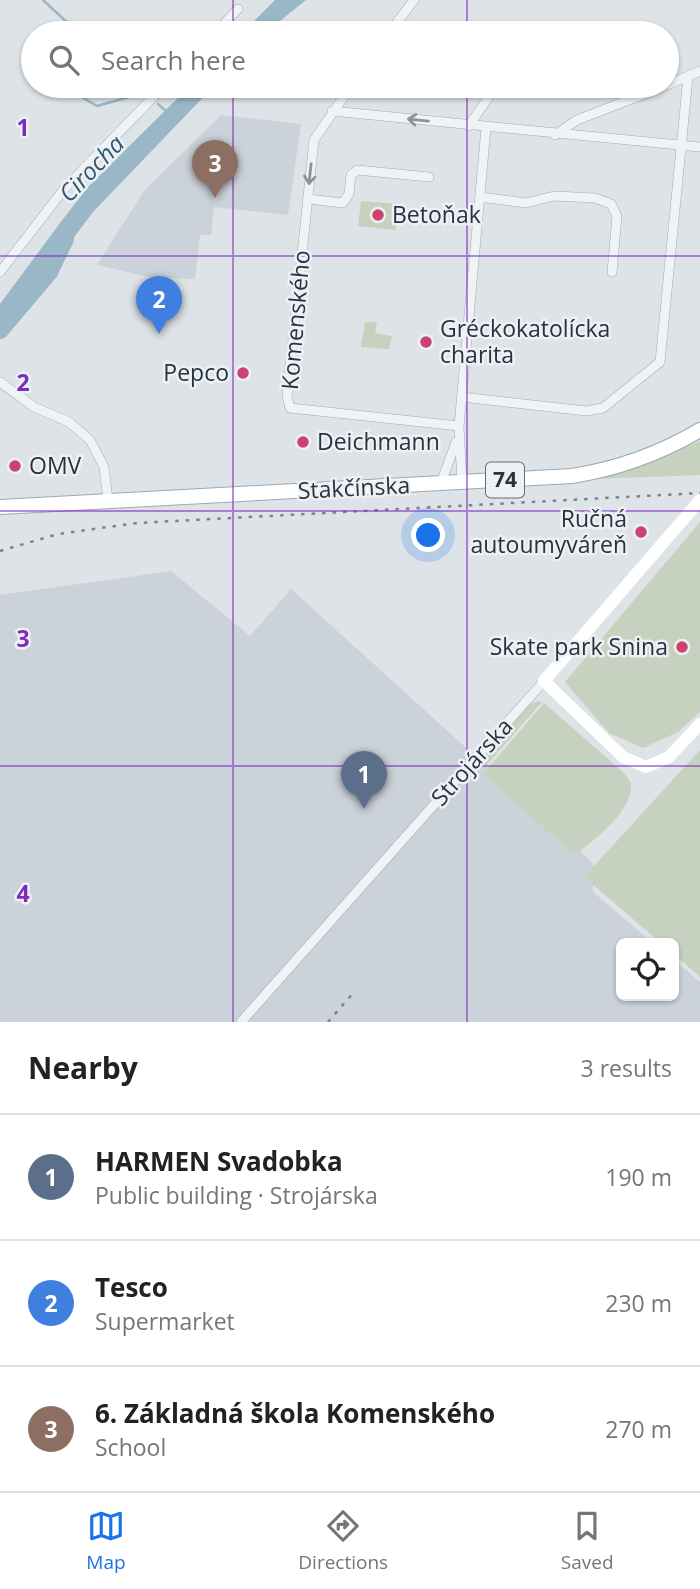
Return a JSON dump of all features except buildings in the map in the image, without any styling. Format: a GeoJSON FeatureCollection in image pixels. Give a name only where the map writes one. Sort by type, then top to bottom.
{"type":"FeatureCollection","features":[{"type":"Feature","properties":{"kind":"main road","name":"Stakčínska"},"geometry":{"type":"LineString","coordinates":[[0,507],[549,478],[604,470],[648,456],[698,432]]}},
{"type":"Feature","properties":{"kind":"main road","name":"Strojárska"},"geometry":{"type":"LineString","coordinates":[[544,681],[697,506]]}},
{"type":"Feature","properties":{"kind":"main road"},"geometry":{"type":"LineString","coordinates":[[544,681],[623,757],[646,767],[669,757],[700,724]]}},
{"type":"Feature","properties":{"kind":"street"},"geometry":{"type":"LineString","coordinates":[[398,21],[414,0]]}},
{"type":"Feature","properties":{"kind":"street"},"geometry":{"type":"LineString","coordinates":[[226,21],[238,9]]}},
{"type":"Feature","properties":{"kind":"street"},"geometry":{"type":"LineString","coordinates":[[679,80],[700,71]]}},
{"type":"Feature","properties":{"kind":"street"},"geometry":{"type":"LineString","coordinates":[[462,397],[586,411],[603,408],[660,362],[688,77]]}},
{"type":"Feature","properties":{"kind":"street"},"geometry":{"type":"LineString","coordinates":[[0,272],[64,189],[152,98]]}},
{"type":"Feature","properties":{"kind":"street"},"geometry":{"type":"LineString","coordinates":[[469,126],[488,98]]}},
{"type":"Feature","properties":{"kind":"street"},"geometry":{"type":"LineString","coordinates":[[555,135],[577,120],[633,98]]}},
{"type":"Feature","properties":{"kind":"street"},"geometry":{"type":"LineString","coordinates":[[341,99],[345,113]]}},
{"type":"Feature","properties":{"kind":"street","name":"Komenského"},"geometry":{"type":"LineString","coordinates":[[341,99],[314,140],[287,396],[290,408],[459,426]]}},
{"type":"Feature","properties":{"kind":"street"},"geometry":{"type":"LineString","coordinates":[[332,111],[555,135],[700,147]]}},
{"type":"Feature","properties":{"kind":"street"},"geometry":{"type":"LineString","coordinates":[[462,483],[458,437],[486,128]]}},
{"type":"Feature","properties":{"kind":"street"},"geometry":{"type":"LineString","coordinates":[[308,198],[344,203],[351,175],[357,170],[429,177]]}},
{"type":"Feature","properties":{"kind":"street"},"geometry":{"type":"LineString","coordinates":[[480,197],[526,202],[554,196],[595,198],[611,204],[617,216],[612,272]]}},
{"type":"Feature","properties":{"kind":"street"},"geometry":{"type":"LineString","coordinates":[[0,382],[34,407],[69,422],[90,440],[104,467],[108,500]]}},
{"type":"Feature","properties":{"kind":"street"},"geometry":{"type":"LineString","coordinates":[[441,483],[458,437]]}},
{"type":"Feature","properties":{"kind":"street","name":"Strojárska"},"geometry":{"type":"LineString","coordinates":[[241,1022],[544,681]]}},
{"type":"Feature","properties":{"kind":"shaded area"},"geometry":{"type":"Polygon","coordinates":[[[221,115],[301,124],[288,215],[214,207],[211,235],[200,235],[195,279],[149,277],[97,265],[144,191],[221,115]]]}},
{"type":"Feature","properties":{"kind":"shaded area"},"geometry":{"type":"Polygon","coordinates":[[[171,571],[250,636],[291,589],[593,863],[593,892],[647,938],[616,938],[616,1001],[679,1001],[679,964],[700,982],[700,1022],[0,1022],[0,595],[171,571]]]}},
{"type":"Feature","properties":{"kind":"green space","name":"Betoňak"},"geometry":{"type":"Polygon","coordinates":[[[361,201],[398,204],[396,230],[358,226],[361,201]]]}},
{"type":"Feature","properties":{"kind":"green space"},"geometry":{"type":"Polygon","coordinates":[[[365,322],[377,322],[375,333],[392,336],[389,349],[361,347],[365,322]]]}},
{"type":"Feature","properties":{"kind":"green space"},"geometry":{"type":"Polygon","coordinates":[[[700,441],[700,475],[595,479],[687,446],[700,441]]]}},
{"type":"Feature","properties":{"kind":"green space"},"geometry":{"type":"Polygon","coordinates":[[[700,522],[700,712],[678,732],[643,748],[609,733],[565,682],[700,522]]]}},
{"type":"Feature","properties":{"kind":"green space"},"geometry":{"type":"Polygon","coordinates":[[[542,702],[484,768],[480,768],[478,765],[529,704],[542,702]]]}},
{"type":"Feature","properties":{"kind":"green space"},"geometry":{"type":"Polygon","coordinates":[[[544,703],[624,773],[631,783],[626,804],[620,813],[578,853],[569,850],[483,774],[544,703]]]}},
{"type":"Feature","properties":{"kind":"green space"},"geometry":{"type":"Polygon","coordinates":[[[700,750],[700,977],[679,958],[679,938],[655,938],[584,877],[700,750]]]}},
{"type":"Feature","properties":{"kind":"water"},"geometry":{"type":"Polygon","coordinates":[[[275,0],[306,0],[280,21],[254,21],[275,0]]]}},
{"type":"Feature","properties":{"kind":"water"},"geometry":{"type":"Polygon","coordinates":[[[178,98],[202,98],[93,212],[0,336],[0,304],[88,187],[178,98]]]}},
{"type":"Feature","properties":{"kind":"waterway"},"geometry":{"type":"LineString","coordinates":[[43,0],[66,21]]}},
{"type":"Feature","properties":{"kind":"waterway"},"geometry":{"type":"LineString","coordinates":[[83,98],[97,106],[125,98]]}},
{"type":"Feature","properties":{"kind":"waterway"},"geometry":{"type":"LineString","coordinates":[[158,104],[166,111]]}},
{"type":"Feature","properties":{"kind":"waterway","name":"Cirocha"},"geometry":{"type":"LineString","coordinates":[[0,330],[49,272],[65,239]]}},
{"type":"Feature","properties":{"kind":"railway"},"geometry":{"type":"LineString","coordinates":[[0,551],[58,534],[137,523],[700,493]]}},
{"type":"Feature","properties":{"kind":"railway"},"geometry":{"type":"LineString","coordinates":[[328,1022],[354,992]]}},
{"type":"Feature","properties":{"kind":"place","name":"6. Základná škola Komenského"},"geometry":{"type":"Point","coordinates":[215,198]}},
{"type":"Feature","properties":{"kind":"place","name":"Betoňak"},"geometry":{"type":"Point","coordinates":[378,215]}},
{"type":"Feature","properties":{"kind":"place","name":"Tesco"},"geometry":{"type":"Point","coordinates":[159,334]}},
{"type":"Feature","properties":{"kind":"place","name":"Gréckokatolícka charita"},"geometry":{"type":"Point","coordinates":[426,342]}},
{"type":"Feature","properties":{"kind":"place","name":"Pepco"},"geometry":{"type":"Point","coordinates":[243,373]}},
{"type":"Feature","properties":{"kind":"place","name":"Deichmann"},"geometry":{"type":"Point","coordinates":[303,442]}},
{"type":"Feature","properties":{"kind":"place","name":"OMV"},"geometry":{"type":"Point","coordinates":[15,466]}},
{"type":"Feature","properties":{"kind":"place","name":"Ručná autoumyváreň"},"geometry":{"type":"Point","coordinates":[641,532]}},
{"type":"Feature","properties":{"kind":"place","name":"Skate park Snina"},"geometry":{"type":"Point","coordinates":[682,647]}},
{"type":"Feature","properties":{"kind":"place","name":"HARMEN Svadobka"},"geometry":{"type":"Point","coordinates":[364,809]}}]}
